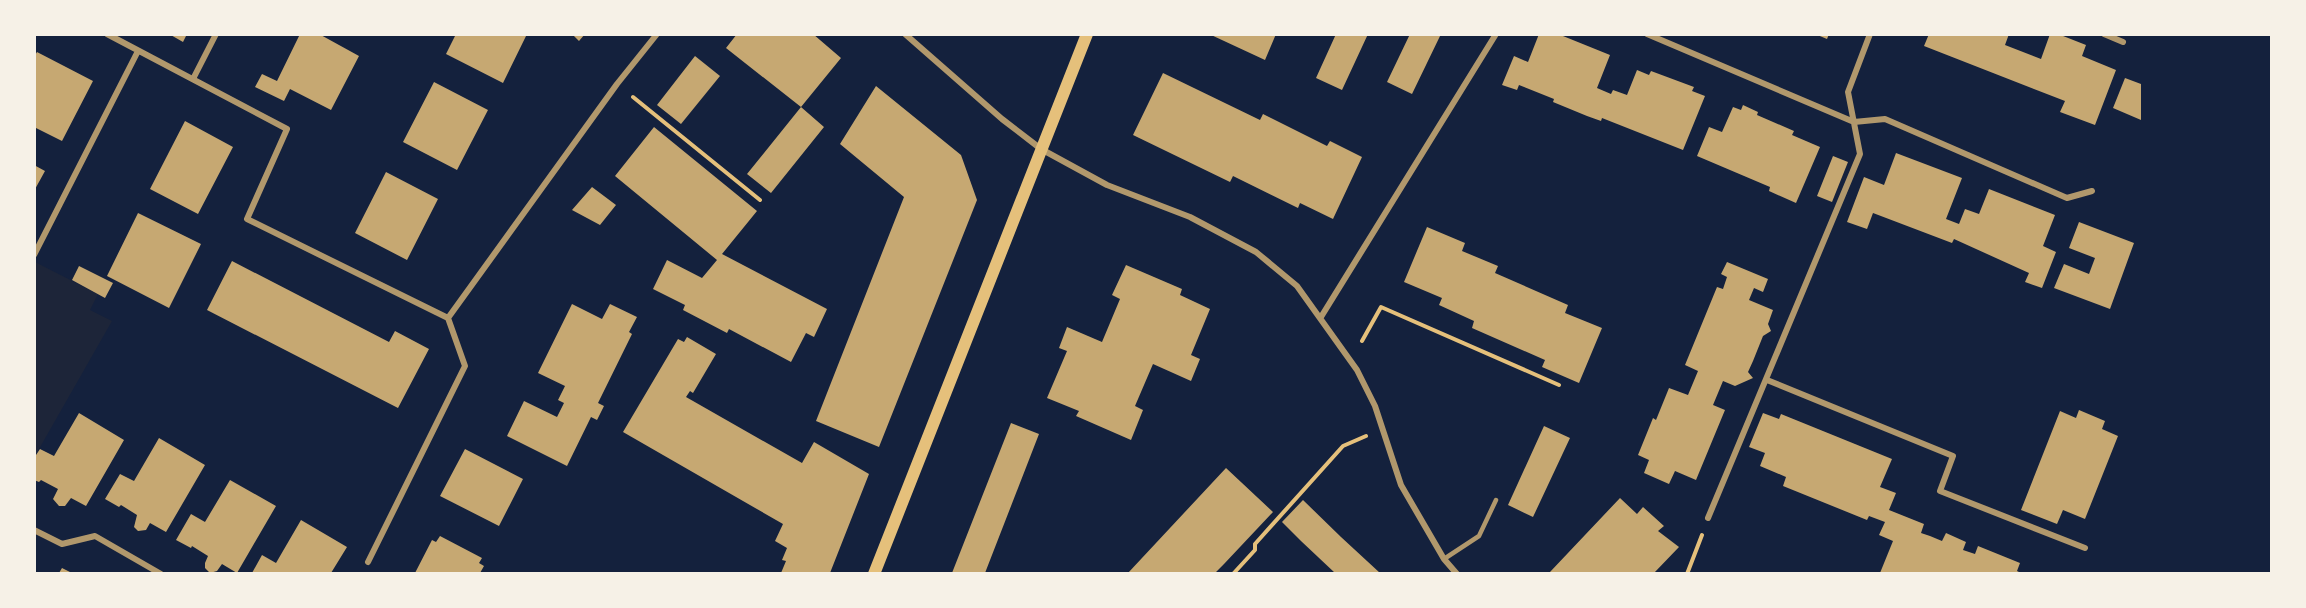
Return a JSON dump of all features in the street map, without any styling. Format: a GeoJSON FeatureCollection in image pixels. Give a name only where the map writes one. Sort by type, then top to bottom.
{"type":"FeatureCollection","features":[{"type":"Feature","properties":{"kind":"main road"},"geometry":{"type":"LineString","coordinates":[[874,573],[1087,34]]}},
{"type":"Feature","properties":{"kind":"street"},"geometry":{"type":"LineString","coordinates":[[107,34],[287,129],[247,219],[448,318],[465,366],[368,562]]}},
{"type":"Feature","properties":{"kind":"street"},"geometry":{"type":"LineString","coordinates":[[193,79],[216,34]]}},
{"type":"Feature","properties":{"kind":"street"},"geometry":{"type":"LineString","coordinates":[[448,318],[617,84],[657,34]]}},
{"type":"Feature","properties":{"kind":"street"},"geometry":{"type":"LineString","coordinates":[[905,34],[1002,119],[1041,149],[1107,185],[1190,217],[1256,252],[1298,286],[1350,359],[1375,406],[1401,485],[1444,559],[1457,573]]}},
{"type":"Feature","properties":{"kind":"street"},"geometry":{"type":"LineString","coordinates":[[1647,34],[1854,122],[1885,119],[2067,198],[2092,191]]}},
{"type":"Feature","properties":{"kind":"street"},"geometry":{"type":"LineString","coordinates":[[1708,518],[1860,154],[1848,92],[1870,34]]}},
{"type":"Feature","properties":{"kind":"street"},"geometry":{"type":"LineString","coordinates":[[2104,34],[2123,42]]}},
{"type":"Feature","properties":{"kind":"street"},"geometry":{"type":"LineString","coordinates":[[1321,317],[1495,35]]}},
{"type":"Feature","properties":{"kind":"street"},"geometry":{"type":"LineString","coordinates":[[34,255],[138,51]]}},
{"type":"Feature","properties":{"kind":"street"},"geometry":{"type":"LineString","coordinates":[[1767,380],[1953,456],[1940,491],[2085,548]]}},
{"type":"Feature","properties":{"kind":"street"},"geometry":{"type":"LineString","coordinates":[[34,530],[62,544],[95,536],[161,573]]}},
{"type":"Feature","properties":{"kind":"lane"},"geometry":{"type":"LineString","coordinates":[[1444,559],[1479,536],[1496,500]]}},
{"type":"Feature","properties":{"kind":"path"},"geometry":{"type":"LineString","coordinates":[[617,84],[760,200]]}},
{"type":"Feature","properties":{"kind":"path"},"geometry":{"type":"LineString","coordinates":[[1350,359],[1381,307],[1559,386]]}},
{"type":"Feature","properties":{"kind":"path"},"geometry":{"type":"LineString","coordinates":[[1233,573],[1255,550],[1255,544],[1343,446],[1383,428]]}},
{"type":"Feature","properties":{"kind":"path"},"geometry":{"type":"LineString","coordinates":[[1687,573],[1708,518]]}},
{"type":"Feature","properties":{"kind":"shaded area"},"geometry":{"type":"Polygon","coordinates":[[[35,262],[98,294],[90,310],[112,321],[35,456],[35,262]]]}},
{"type":"Feature","properties":{"kind":"building"},"geometry":{"type":"Polygon","coordinates":[[[169,34],[187,34],[183,42],[169,34]]]}},
{"type":"Feature","properties":{"kind":"building"},"geometry":{"type":"Polygon","coordinates":[[[300,34],[319,34],[359,56],[331,110],[290,89],[284,101],[255,87],[262,74],[277,81],[300,34]]]}},
{"type":"Feature","properties":{"kind":"building"},"geometry":{"type":"Polygon","coordinates":[[[456,34],[527,34],[503,83],[446,54],[456,34]]]}},
{"type":"Feature","properties":{"kind":"building"},"geometry":{"type":"Polygon","coordinates":[[[572,34],[585,34],[579,41],[572,34]]]}},
{"type":"Feature","properties":{"kind":"building"},"geometry":{"type":"Polygon","coordinates":[[[737,34],[813,34],[841,58],[801,107],[726,48],[737,34]]]}},
{"type":"Feature","properties":{"kind":"building"},"geometry":{"type":"Polygon","coordinates":[[[1209,34],[1276,34],[1265,60],[1209,34]]]}},
{"type":"Feature","properties":{"kind":"building"},"geometry":{"type":"Polygon","coordinates":[[[1336,34],[1368,34],[1342,90],[1316,78],[1336,34]]]}},
{"type":"Feature","properties":{"kind":"building"},"geometry":{"type":"Polygon","coordinates":[[[1410,34],[1441,34],[1412,94],[1387,82],[1410,34]]]}},
{"type":"Feature","properties":{"kind":"building"},"geometry":{"type":"Polygon","coordinates":[[[1539,34],[1558,34],[1610,55],[1597,88],[1611,94],[1613,90],[1627,95],[1637,70],[1649,75],[1651,71],[1694,87],[1692,91],[1705,96],[1683,150],[1602,118],[1601,121],[1587,116],[1519,85],[1517,90],[1502,85],[1514,56],[1528,62],[1539,34]]]}},
{"type":"Feature","properties":{"kind":"building"},"geometry":{"type":"Polygon","coordinates":[[[1815,34],[1829,34],[1827,39],[1815,34]]]}},
{"type":"Feature","properties":{"kind":"building"},"geometry":{"type":"Polygon","coordinates":[[[1929,34],[2009,34],[2005,45],[2041,59],[2050,34],[2058,34],[2086,45],[2082,56],[2116,70],[2095,125],[2060,112],[2065,101],[1924,46],[1929,34]]]}},
{"type":"Feature","properties":{"kind":"building"},"geometry":{"type":"Polygon","coordinates":[[[37,52],[93,81],[62,141],[34,127],[34,57],[37,52]]]}},
{"type":"Feature","properties":{"kind":"building"},"geometry":{"type":"Polygon","coordinates":[[[695,56],[720,76],[681,124],[657,105],[695,56]]]}},
{"type":"Feature","properties":{"kind":"building"},"geometry":{"type":"Polygon","coordinates":[[[1163,73],[1260,120],[1263,114],[1327,146],[1330,141],[1362,157],[1333,219],[1300,203],[1298,208],[1233,176],[1230,182],[1133,135],[1163,73]]]}},
{"type":"Feature","properties":{"kind":"building"},"geometry":{"type":"Polygon","coordinates":[[[2125,78],[2141,84],[2141,120],[2113,108],[2125,78]]]}},
{"type":"Feature","properties":{"kind":"building"},"geometry":{"type":"Polygon","coordinates":[[[434,82],[488,110],[457,170],[403,142],[434,82]]]}},
{"type":"Feature","properties":{"kind":"building"},"geometry":{"type":"Polygon","coordinates":[[[876,86],[961,155],[977,200],[879,447],[816,421],[904,197],[840,144],[876,86]]]}},
{"type":"Feature","properties":{"kind":"building"},"geometry":{"type":"Polygon","coordinates":[[[1743,105],[1758,112],[1757,115],[1794,131],[1792,135],[1820,147],[1796,203],[1769,191],[1770,187],[1697,156],[1709,127],[1722,132],[1733,107],[1741,110],[1743,105]]]}},
{"type":"Feature","properties":{"kind":"building"},"geometry":{"type":"Polygon","coordinates":[[[801,107],[824,127],[771,193],[747,174],[801,107]]]}},
{"type":"Feature","properties":{"kind":"building"},"geometry":{"type":"Polygon","coordinates":[[[185,121],[233,147],[198,214],[150,189],[185,121]]]}},
{"type":"Feature","properties":{"kind":"building"},"geometry":{"type":"Polygon","coordinates":[[[654,127],[757,211],[722,254],[827,309],[814,337],[806,333],[791,362],[729,329],[727,333],[683,310],[685,305],[653,289],[667,260],[702,278],[717,260],[615,176],[654,127]]]}},
{"type":"Feature","properties":{"kind":"building"},"geometry":{"type":"Polygon","coordinates":[[[1896,153],[1962,178],[1946,219],[1959,224],[1965,209],[1979,214],[1989,189],[2055,215],[2043,246],[2056,252],[2042,288],[2025,282],[2029,273],[1954,239],[1952,243],[1873,213],[1867,229],[1847,222],[1864,177],[1884,185],[1896,153]]]}},
{"type":"Feature","properties":{"kind":"building"},"geometry":{"type":"Polygon","coordinates":[[[1833,156],[1848,162],[1832,202],[1817,196],[1833,156]]]}},
{"type":"Feature","properties":{"kind":"building"},"geometry":{"type":"Polygon","coordinates":[[[34,165],[45,171],[34,191],[34,165]]]}},
{"type":"Feature","properties":{"kind":"building"},"geometry":{"type":"Polygon","coordinates":[[[386,172],[438,199],[407,260],[355,233],[386,172]]]}},
{"type":"Feature","properties":{"kind":"building"},"geometry":{"type":"Polygon","coordinates":[[[592,187],[616,205],[600,225],[572,210],[592,187]]]}},
{"type":"Feature","properties":{"kind":"building"},"geometry":{"type":"Polygon","coordinates":[[[138,213],[201,244],[169,308],[107,276],[138,213]]]}},
{"type":"Feature","properties":{"kind":"building"},"geometry":{"type":"Polygon","coordinates":[[[2079,222],[2134,243],[2110,309],[2054,288],[2064,264],[2089,274],[2095,258],[2069,248],[2079,222]]]}},
{"type":"Feature","properties":{"kind":"building"},"geometry":{"type":"Polygon","coordinates":[[[1427,227],[1465,243],[1462,251],[1498,266],[1495,273],[1568,305],[1565,313],[1602,328],[1579,383],[1542,367],[1545,360],[1472,328],[1474,321],[1439,305],[1442,298],[1404,282],[1427,227]]]}},
{"type":"Feature","properties":{"kind":"building"},"geometry":{"type":"Polygon","coordinates":[[[232,261],[389,342],[395,331],[429,349],[398,408],[207,310],[232,261]]]}},
{"type":"Feature","properties":{"kind":"building"},"geometry":{"type":"Polygon","coordinates":[[[1727,262],[1768,279],[1763,292],[1754,288],[1749,300],[1773,310],[1768,324],[1771,331],[1763,336],[1748,372],[1753,378],[1735,386],[1723,381],[1713,405],[1725,410],[1696,480],[1675,471],[1669,484],[1644,473],[1649,460],[1638,455],[1653,418],[1656,420],[1669,388],[1688,395],[1698,371],[1685,365],[1717,287],[1723,289],[1727,277],[1721,274],[1727,262]]]}},
{"type":"Feature","properties":{"kind":"building"},"geometry":{"type":"Polygon","coordinates":[[[1126,265],[1182,289],[1180,295],[1210,309],[1191,355],[1200,359],[1191,381],[1153,364],[1135,406],[1143,410],[1131,440],[1076,416],[1079,411],[1047,398],[1067,351],[1059,348],[1067,327],[1102,342],[1120,299],[1112,295],[1126,265]]]}},
{"type":"Feature","properties":{"kind":"building"},"geometry":{"type":"Polygon","coordinates":[[[79,266],[113,283],[105,298],[72,280],[79,266]]]}},
{"type":"Feature","properties":{"kind":"building"},"geometry":{"type":"Polygon","coordinates":[[[572,304],[602,319],[610,304],[637,317],[629,332],[632,334],[598,403],[604,406],[597,420],[591,417],[567,466],[507,436],[524,401],[557,417],[564,403],[558,400],[565,386],[538,373],[572,304]]]}},
{"type":"Feature","properties":{"kind":"building"},"geometry":{"type":"Polygon","coordinates":[[[687,337],[716,354],[693,393],[690,391],[686,397],[802,463],[814,442],[869,474],[830,573],[781,573],[786,561],[782,560],[787,548],[775,541],[783,524],[623,432],[678,339],[684,342],[687,337]]]}},
{"type":"Feature","properties":{"kind":"building"},"geometry":{"type":"Polygon","coordinates":[[[2079,410],[2105,421],[2102,429],[2118,436],[2085,519],[2063,510],[2057,524],[2021,510],[2060,411],[2076,418],[2079,410]]]}},
{"type":"Feature","properties":{"kind":"building"},"geometry":{"type":"Polygon","coordinates":[[[79,413],[124,440],[86,506],[71,498],[65,506],[59,506],[53,499],[58,489],[41,480],[39,482],[34,480],[34,458],[40,449],[54,456],[79,413]]]}},
{"type":"Feature","properties":{"kind":"building"},"geometry":{"type":"Polygon","coordinates":[[[1763,413],[1779,419],[1781,414],[1892,459],[1880,487],[1896,493],[1889,510],[1924,524],[1921,533],[1942,541],[1946,533],[1966,542],[1963,550],[1975,554],[1978,546],[2020,563],[2017,571],[2021,573],[1880,573],[1893,541],[1879,535],[1885,522],[1869,516],[1867,520],[1783,486],[1786,477],[1760,466],[1765,453],[1749,447],[1763,413]]]}},
{"type":"Feature","properties":{"kind":"building"},"geometry":{"type":"Polygon","coordinates":[[[1011,423],[1039,434],[985,573],[952,573],[1011,423]]]}},
{"type":"Feature","properties":{"kind":"building"},"geometry":{"type":"Polygon","coordinates":[[[1544,426],[1570,438],[1533,517],[1508,505],[1544,426]]]}},
{"type":"Feature","properties":{"kind":"building"},"geometry":{"type":"Polygon","coordinates":[[[159,438],[205,465],[166,532],[150,523],[146,530],[138,531],[134,527],[137,515],[105,499],[120,474],[134,481],[159,438]]]}},
{"type":"Feature","properties":{"kind":"building"},"geometry":{"type":"Polygon","coordinates":[[[465,449],[523,479],[499,526],[440,496],[465,449]]]}},
{"type":"Feature","properties":{"kind":"building"},"geometry":{"type":"Polygon","coordinates":[[[1226,468],[1273,512],[1215,573],[1128,573],[1226,468]]]}},
{"type":"Feature","properties":{"kind":"building"},"geometry":{"type":"Polygon","coordinates":[[[230,480],[276,506],[237,573],[222,564],[217,571],[210,573],[205,568],[208,556],[176,540],[191,514],[205,522],[230,480]]]}},
{"type":"Feature","properties":{"kind":"building"},"geometry":{"type":"Polygon","coordinates":[[[1620,498],[1637,514],[1643,507],[1664,526],[1658,531],[1679,547],[1654,573],[1551,573],[1550,572],[1620,498]]]}},
{"type":"Feature","properties":{"kind":"building"},"geometry":{"type":"Polygon","coordinates":[[[1303,500],[1380,573],[1335,573],[1301,541],[1282,522],[1303,500]]]}},
{"type":"Feature","properties":{"kind":"building"},"geometry":{"type":"Polygon","coordinates":[[[301,520],[347,547],[331,573],[252,573],[262,555],[276,563],[301,520]]]}},
{"type":"Feature","properties":{"kind":"building"},"geometry":{"type":"Polygon","coordinates":[[[440,536],[482,558],[479,563],[484,566],[480,573],[415,573],[432,540],[436,542],[440,536]]]}},
{"type":"Feature","properties":{"kind":"building"},"geometry":{"type":"Polygon","coordinates":[[[62,568],[72,573],[59,573],[62,568]]]}}]}
